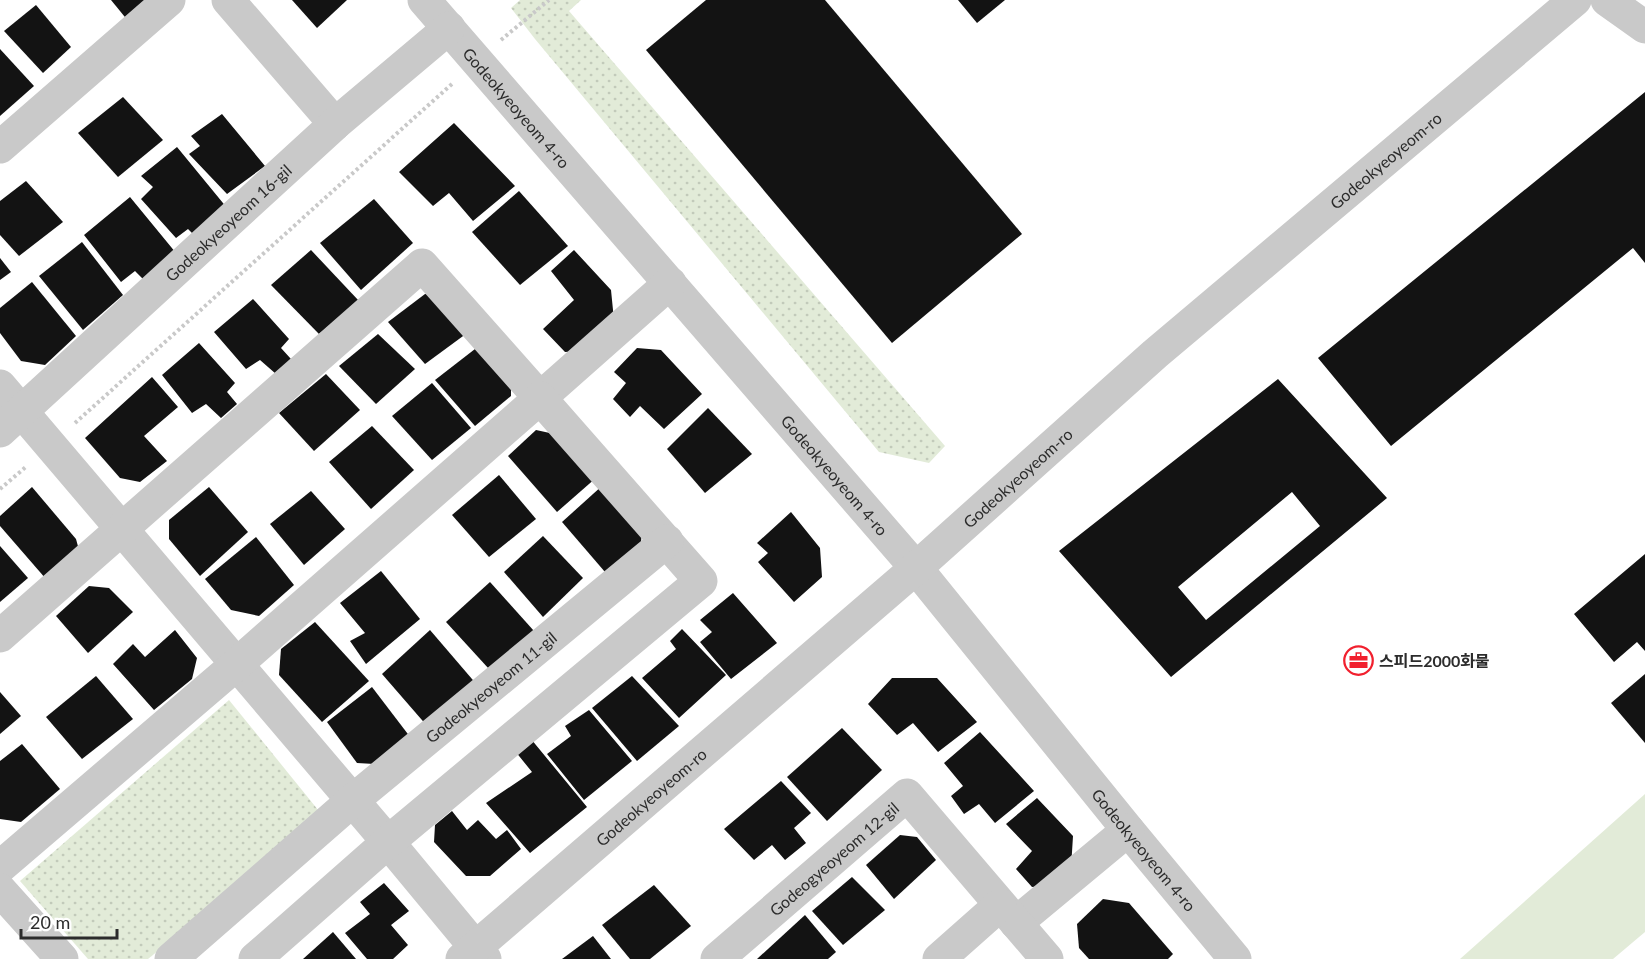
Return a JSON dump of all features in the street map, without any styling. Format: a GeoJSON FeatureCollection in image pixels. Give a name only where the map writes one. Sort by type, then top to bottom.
{"type":"FeatureCollection","features":[{"type":"Feature","properties":{"kind":"street"},"geometry":{"type":"LineString","coordinates":[[0,147],[170,0]]}},
{"type":"Feature","properties":{"kind":"street"},"geometry":{"type":"LineString","coordinates":[[228,0],[335,124]]}},
{"type":"Feature","properties":{"kind":"street","name":"Godeokyeoyeom 4-ro"},"geometry":{"type":"LineString","coordinates":[[424,0],[916,568],[1235,959]]}},
{"type":"Feature","properties":{"kind":"street","name":"Godeokyeoyeom-ro"},"geometry":{"type":"LineString","coordinates":[[474,955],[916,568],[1155,354],[1575,0]]}},
{"type":"Feature","properties":{"kind":"street"},"geometry":{"type":"LineString","coordinates":[[1607,0],[1645,27]]}},
{"type":"Feature","properties":{"kind":"street","name":"Godeokyeoyeom 16-gil"},"geometry":{"type":"LineString","coordinates":[[11,421],[335,124],[448,28]]}},
{"type":"Feature","properties":{"kind":"street"},"geometry":{"type":"LineString","coordinates":[[0,636],[422,265],[701,581],[388,842],[255,959]]}},
{"type":"Feature","properties":{"kind":"street"},"geometry":{"type":"LineString","coordinates":[[0,867],[237,664],[670,283]]}},
{"type":"Feature","properties":{"kind":"street"},"geometry":{"type":"LineString","coordinates":[[0,386],[11,421],[52,444],[388,842],[474,955]]}},
{"type":"Feature","properties":{"kind":"street","name":"Godeokyeoyeom 11-gil"},"geometry":{"type":"LineString","coordinates":[[171,959],[352,801],[668,541]]}},
{"type":"Feature","properties":{"kind":"street","name":"Godeogyeoyeom 12-gil"},"geometry":{"type":"LineString","coordinates":[[717,959],[907,795],[1021,937]]}},
{"type":"Feature","properties":{"kind":"street"},"geometry":{"type":"LineString","coordinates":[[939,959],[1021,937],[1128,830]]}},
{"type":"Feature","properties":{"kind":"street"},"geometry":{"type":"LineString","coordinates":[[0,890],[62,959]]}},
{"type":"Feature","properties":{"kind":"path"},"geometry":{"type":"LineString","coordinates":[[0,489],[477,60],[549,0]]}},
{"type":"Feature","properties":{"kind":"green space"},"geometry":{"type":"Polygon","coordinates":[[[520,0],[581,0],[569,11],[945,446],[929,463],[879,452],[535,39],[511,8],[520,0]]]}},
{"type":"Feature","properties":{"kind":"green space"},"geometry":{"type":"Polygon","coordinates":[[[229,700],[323,816],[148,959],[88,959],[20,881],[229,700]]]}},
{"type":"Feature","properties":{"kind":"green space"},"geometry":{"type":"Polygon","coordinates":[[[1645,794],[1645,932],[1613,959],[1460,959],[1645,794]]]}},
{"type":"Feature","properties":{"kind":"building"},"geometry":{"type":"Polygon","coordinates":[[[111,0],[157,0],[129,22],[111,0]]]}},
{"type":"Feature","properties":{"kind":"building"},"geometry":{"type":"Polygon","coordinates":[[[292,0],[347,0],[317,28],[292,0]]]}},
{"type":"Feature","properties":{"kind":"building"},"geometry":{"type":"Polygon","coordinates":[[[706,0],[825,0],[1022,234],[892,343],[646,50],[706,0]]]}},
{"type":"Feature","properties":{"kind":"building"},"geometry":{"type":"Polygon","coordinates":[[[958,0],[1005,0],[977,23],[958,0]]]}},
{"type":"Feature","properties":{"kind":"building"},"geometry":{"type":"Polygon","coordinates":[[[36,5],[71,47],[43,73],[4,31],[36,5]]]}},
{"type":"Feature","properties":{"kind":"building"},"geometry":{"type":"Polygon","coordinates":[[[0,49],[34,86],[0,116],[0,49]]]}},
{"type":"Feature","properties":{"kind":"building"},"geometry":{"type":"Polygon","coordinates":[[[1645,92],[1645,263],[1633,248],[1391,446],[1318,358],[1645,92]]]}},
{"type":"Feature","properties":{"kind":"building"},"geometry":{"type":"Polygon","coordinates":[[[123,97],[163,140],[118,177],[78,133],[123,97]]]}},
{"type":"Feature","properties":{"kind":"building"},"geometry":{"type":"Polygon","coordinates":[[[222,114],[265,166],[227,194],[189,154],[200,146],[191,136],[222,114]]]}},
{"type":"Feature","properties":{"kind":"building"},"geometry":{"type":"Polygon","coordinates":[[[454,123],[515,186],[473,221],[449,193],[433,206],[399,172],[454,123]]]}},
{"type":"Feature","properties":{"kind":"building"},"geometry":{"type":"Polygon","coordinates":[[[177,147],[232,214],[196,237],[188,229],[176,238],[141,199],[153,187],[141,176],[177,147]]]}},
{"type":"Feature","properties":{"kind":"building"},"geometry":{"type":"Polygon","coordinates":[[[26,181],[63,222],[19,256],[0,235],[0,201],[26,181]]]}},
{"type":"Feature","properties":{"kind":"building"},"geometry":{"type":"Polygon","coordinates":[[[519,191],[568,246],[520,285],[472,232],[519,191]]]}},
{"type":"Feature","properties":{"kind":"building"},"geometry":{"type":"Polygon","coordinates":[[[130,197],[176,253],[144,280],[135,271],[121,282],[84,235],[130,197]]]}},
{"type":"Feature","properties":{"kind":"building"},"geometry":{"type":"Polygon","coordinates":[[[374,199],[413,243],[361,290],[320,243],[374,199]]]}},
{"type":"Feature","properties":{"kind":"building"},"geometry":{"type":"Polygon","coordinates":[[[82,242],[123,295],[83,330],[39,276],[82,242]]]}},
{"type":"Feature","properties":{"kind":"building"},"geometry":{"type":"Polygon","coordinates":[[[311,250],[359,301],[319,334],[271,285],[311,250]]]}},
{"type":"Feature","properties":{"kind":"building"},"geometry":{"type":"Polygon","coordinates":[[[574,250],[611,290],[614,320],[580,351],[565,352],[543,329],[574,300],[551,271],[574,250]]]}},
{"type":"Feature","properties":{"kind":"building"},"geometry":{"type":"Polygon","coordinates":[[[0,258],[11,272],[0,280],[0,258]]]}},
{"type":"Feature","properties":{"kind":"building"},"geometry":{"type":"Polygon","coordinates":[[[32,282],[76,336],[45,365],[21,361],[0,333],[0,308],[32,282]]]}},
{"type":"Feature","properties":{"kind":"building"},"geometry":{"type":"Polygon","coordinates":[[[425,294],[443,295],[474,328],[425,364],[388,322],[425,294]]]}},
{"type":"Feature","properties":{"kind":"building"},"geometry":{"type":"Polygon","coordinates":[[[253,299],[289,339],[281,348],[291,359],[276,374],[260,360],[246,369],[214,332],[253,299]]]}},
{"type":"Feature","properties":{"kind":"building"},"geometry":{"type":"Polygon","coordinates":[[[378,334],[415,369],[376,404],[339,366],[378,334]]]}},
{"type":"Feature","properties":{"kind":"building"},"geometry":{"type":"Polygon","coordinates":[[[484,342],[511,376],[511,396],[475,426],[435,380],[484,342]]]}},
{"type":"Feature","properties":{"kind":"building"},"geometry":{"type":"Polygon","coordinates":[[[199,343],[235,383],[227,392],[237,404],[221,418],[206,404],[192,413],[162,375],[199,343]]]}},
{"type":"Feature","properties":{"kind":"building"},"geometry":{"type":"Polygon","coordinates":[[[637,348],[661,350],[702,394],[664,429],[640,406],[630,417],[613,399],[626,383],[614,372],[637,348]]]}},
{"type":"Feature","properties":{"kind":"building"},"geometry":{"type":"Polygon","coordinates":[[[326,374],[360,410],[314,451],[279,413],[326,374]]]}},
{"type":"Feature","properties":{"kind":"building"},"geometry":{"type":"Polygon","coordinates":[[[152,377],[178,407],[144,436],[167,461],[140,482],[120,478],[85,438],[152,377]]]}},
{"type":"Feature","properties":{"kind":"building"},"geometry":{"type":"Polygon","coordinates":[[[1278,379],[1387,498],[1171,677],[1059,551],[1278,379]],[[1292,492],[1178,587],[1206,620],[1320,526],[1292,492]]]}},
{"type":"Feature","properties":{"kind":"building"},"geometry":{"type":"Polygon","coordinates":[[[432,383],[471,428],[432,460],[392,416],[432,383]]]}},
{"type":"Feature","properties":{"kind":"building"},"geometry":{"type":"Polygon","coordinates":[[[708,408],[752,454],[705,493],[667,449],[708,408]]]}},
{"type":"Feature","properties":{"kind":"building"},"geometry":{"type":"Polygon","coordinates":[[[372,426],[414,470],[371,509],[329,462],[372,426]]]}},
{"type":"Feature","properties":{"kind":"building"},"geometry":{"type":"Polygon","coordinates":[[[536,430],[559,435],[597,477],[557,512],[508,456],[536,430]]]}},
{"type":"Feature","properties":{"kind":"building"},"geometry":{"type":"Polygon","coordinates":[[[499,475],[536,519],[489,557],[452,515],[499,475]]]}},
{"type":"Feature","properties":{"kind":"building"},"geometry":{"type":"Polygon","coordinates":[[[603,485],[642,527],[641,543],[605,572],[562,522],[603,485]]]}},
{"type":"Feature","properties":{"kind":"building"},"geometry":{"type":"Polygon","coordinates":[[[32,487],[76,539],[79,550],[46,579],[0,526],[0,516],[32,487]]]}},
{"type":"Feature","properties":{"kind":"building"},"geometry":{"type":"Polygon","coordinates":[[[209,487],[248,532],[200,576],[169,539],[169,520],[209,487]]]}},
{"type":"Feature","properties":{"kind":"building"},"geometry":{"type":"Polygon","coordinates":[[[311,491],[345,529],[304,565],[270,524],[311,491]]]}},
{"type":"Feature","properties":{"kind":"building"},"geometry":{"type":"Polygon","coordinates":[[[791,512],[820,548],[822,577],[794,602],[758,562],[768,553],[757,543],[791,512]]]}},
{"type":"Feature","properties":{"kind":"building"},"geometry":{"type":"Polygon","coordinates":[[[543,536],[583,578],[543,617],[504,572],[543,536]]]}},
{"type":"Feature","properties":{"kind":"building"},"geometry":{"type":"Polygon","coordinates":[[[256,537],[294,585],[259,616],[231,610],[205,579],[256,537]]]}},
{"type":"Feature","properties":{"kind":"building"},"geometry":{"type":"Polygon","coordinates":[[[0,546],[28,578],[0,602],[0,546]]]}},
{"type":"Feature","properties":{"kind":"building"},"geometry":{"type":"Polygon","coordinates":[[[1645,554],[1645,651],[1637,642],[1614,662],[1574,614],[1645,554]]]}},
{"type":"Feature","properties":{"kind":"building"},"geometry":{"type":"Polygon","coordinates":[[[381,571],[420,619],[366,664],[350,641],[365,633],[340,603],[381,571]]]}},
{"type":"Feature","properties":{"kind":"building"},"geometry":{"type":"Polygon","coordinates":[[[490,582],[534,631],[489,669],[446,622],[490,582]]]}},
{"type":"Feature","properties":{"kind":"building"},"geometry":{"type":"Polygon","coordinates":[[[89,586],[109,588],[133,612],[88,653],[56,616],[89,586]]]}},
{"type":"Feature","properties":{"kind":"building"},"geometry":{"type":"Polygon","coordinates":[[[733,593],[777,643],[731,679],[700,642],[712,632],[700,620],[733,593]]]}},
{"type":"Feature","properties":{"kind":"building"},"geometry":{"type":"Polygon","coordinates":[[[315,622],[369,681],[322,722],[279,675],[281,649],[315,622]]]}},
{"type":"Feature","properties":{"kind":"building"},"geometry":{"type":"Polygon","coordinates":[[[682,629],[726,675],[679,718],[642,678],[676,649],[670,641],[682,629]]]}},
{"type":"Feature","properties":{"kind":"building"},"geometry":{"type":"Polygon","coordinates":[[[175,630],[197,658],[192,679],[154,710],[113,664],[133,644],[145,657],[175,630]]]}},
{"type":"Feature","properties":{"kind":"building"},"geometry":{"type":"Polygon","coordinates":[[[430,630],[478,686],[428,727],[382,674],[430,630]]]}},
{"type":"Feature","properties":{"kind":"building"},"geometry":{"type":"Polygon","coordinates":[[[1645,674],[1645,743],[1611,703],[1645,674]]]}},
{"type":"Feature","properties":{"kind":"building"},"geometry":{"type":"Polygon","coordinates":[[[96,676],[133,719],[82,759],[46,717],[96,676]]]}},
{"type":"Feature","properties":{"kind":"building"},"geometry":{"type":"Polygon","coordinates":[[[632,676],[679,726],[637,761],[592,708],[632,676]]]}},
{"type":"Feature","properties":{"kind":"building"},"geometry":{"type":"Polygon","coordinates":[[[892,678],[937,678],[977,722],[938,752],[913,723],[897,735],[868,704],[892,678]]]}},
{"type":"Feature","properties":{"kind":"building"},"geometry":{"type":"Polygon","coordinates":[[[372,687],[417,746],[392,765],[357,763],[327,722],[372,687]]]}},
{"type":"Feature","properties":{"kind":"building"},"geometry":{"type":"Polygon","coordinates":[[[0,692],[21,716],[0,734],[0,692]]]}},
{"type":"Feature","properties":{"kind":"building"},"geometry":{"type":"Polygon","coordinates":[[[589,710],[632,761],[584,800],[547,754],[571,736],[565,726],[589,710]]]}},
{"type":"Feature","properties":{"kind":"building"},"geometry":{"type":"Polygon","coordinates":[[[842,728],[882,770],[827,821],[787,777],[842,728]]]}},
{"type":"Feature","properties":{"kind":"building"},"geometry":{"type":"Polygon","coordinates":[[[980,732],[1034,791],[995,823],[979,804],[964,814],[951,796],[963,786],[944,763],[980,732]]]}},
{"type":"Feature","properties":{"kind":"building"},"geometry":{"type":"Polygon","coordinates":[[[531,739],[587,807],[530,853],[486,803],[532,772],[515,751],[531,739]]]}},
{"type":"Feature","properties":{"kind":"building"},"geometry":{"type":"Polygon","coordinates":[[[22,744],[60,789],[21,822],[0,819],[0,761],[22,744]]]}},
{"type":"Feature","properties":{"kind":"building"},"geometry":{"type":"Polygon","coordinates":[[[781,781],[811,813],[794,828],[806,843],[785,860],[772,845],[754,860],[724,829],[781,781]]]}},
{"type":"Feature","properties":{"kind":"building"},"geometry":{"type":"Polygon","coordinates":[[[1037,798],[1073,836],[1071,868],[1054,885],[1032,887],[1016,869],[1032,851],[1006,824],[1037,798]]]}},
{"type":"Feature","properties":{"kind":"building"},"geometry":{"type":"Polygon","coordinates":[[[452,811],[467,830],[478,820],[496,839],[507,830],[521,849],[490,876],[466,876],[434,842],[435,825],[452,811]]]}},
{"type":"Feature","properties":{"kind":"building"},"geometry":{"type":"Polygon","coordinates":[[[900,835],[917,837],[936,860],[894,899],[866,865],[900,835]]]}},
{"type":"Feature","properties":{"kind":"building"},"geometry":{"type":"Polygon","coordinates":[[[852,877],[885,910],[843,945],[812,911],[852,877]]]}},
{"type":"Feature","properties":{"kind":"building"},"geometry":{"type":"Polygon","coordinates":[[[384,883],[409,911],[391,925],[408,945],[393,959],[367,959],[345,933],[370,914],[360,902],[384,883]]]}},
{"type":"Feature","properties":{"kind":"building"},"geometry":{"type":"Polygon","coordinates":[[[654,885],[691,926],[650,959],[630,959],[602,925],[654,885]]]}},
{"type":"Feature","properties":{"kind":"building"},"geometry":{"type":"Polygon","coordinates":[[[1103,899],[1129,903],[1173,954],[1168,959],[1089,959],[1079,948],[1077,924],[1103,899]]]}},
{"type":"Feature","properties":{"kind":"building"},"geometry":{"type":"Polygon","coordinates":[[[805,915],[836,952],[828,959],[757,959],[805,915]]]}},
{"type":"Feature","properties":{"kind":"building"},"geometry":{"type":"Polygon","coordinates":[[[333,932],[356,959],[303,959],[333,932]]]}},
{"type":"Feature","properties":{"kind":"building"},"geometry":{"type":"Polygon","coordinates":[[[593,936],[611,959],[562,959],[593,936]]]}},
{"type":"Feature","properties":{"kind":"place","name":"스피드2000화물"},"geometry":{"type":"Point","coordinates":[1358,660]}}]}
